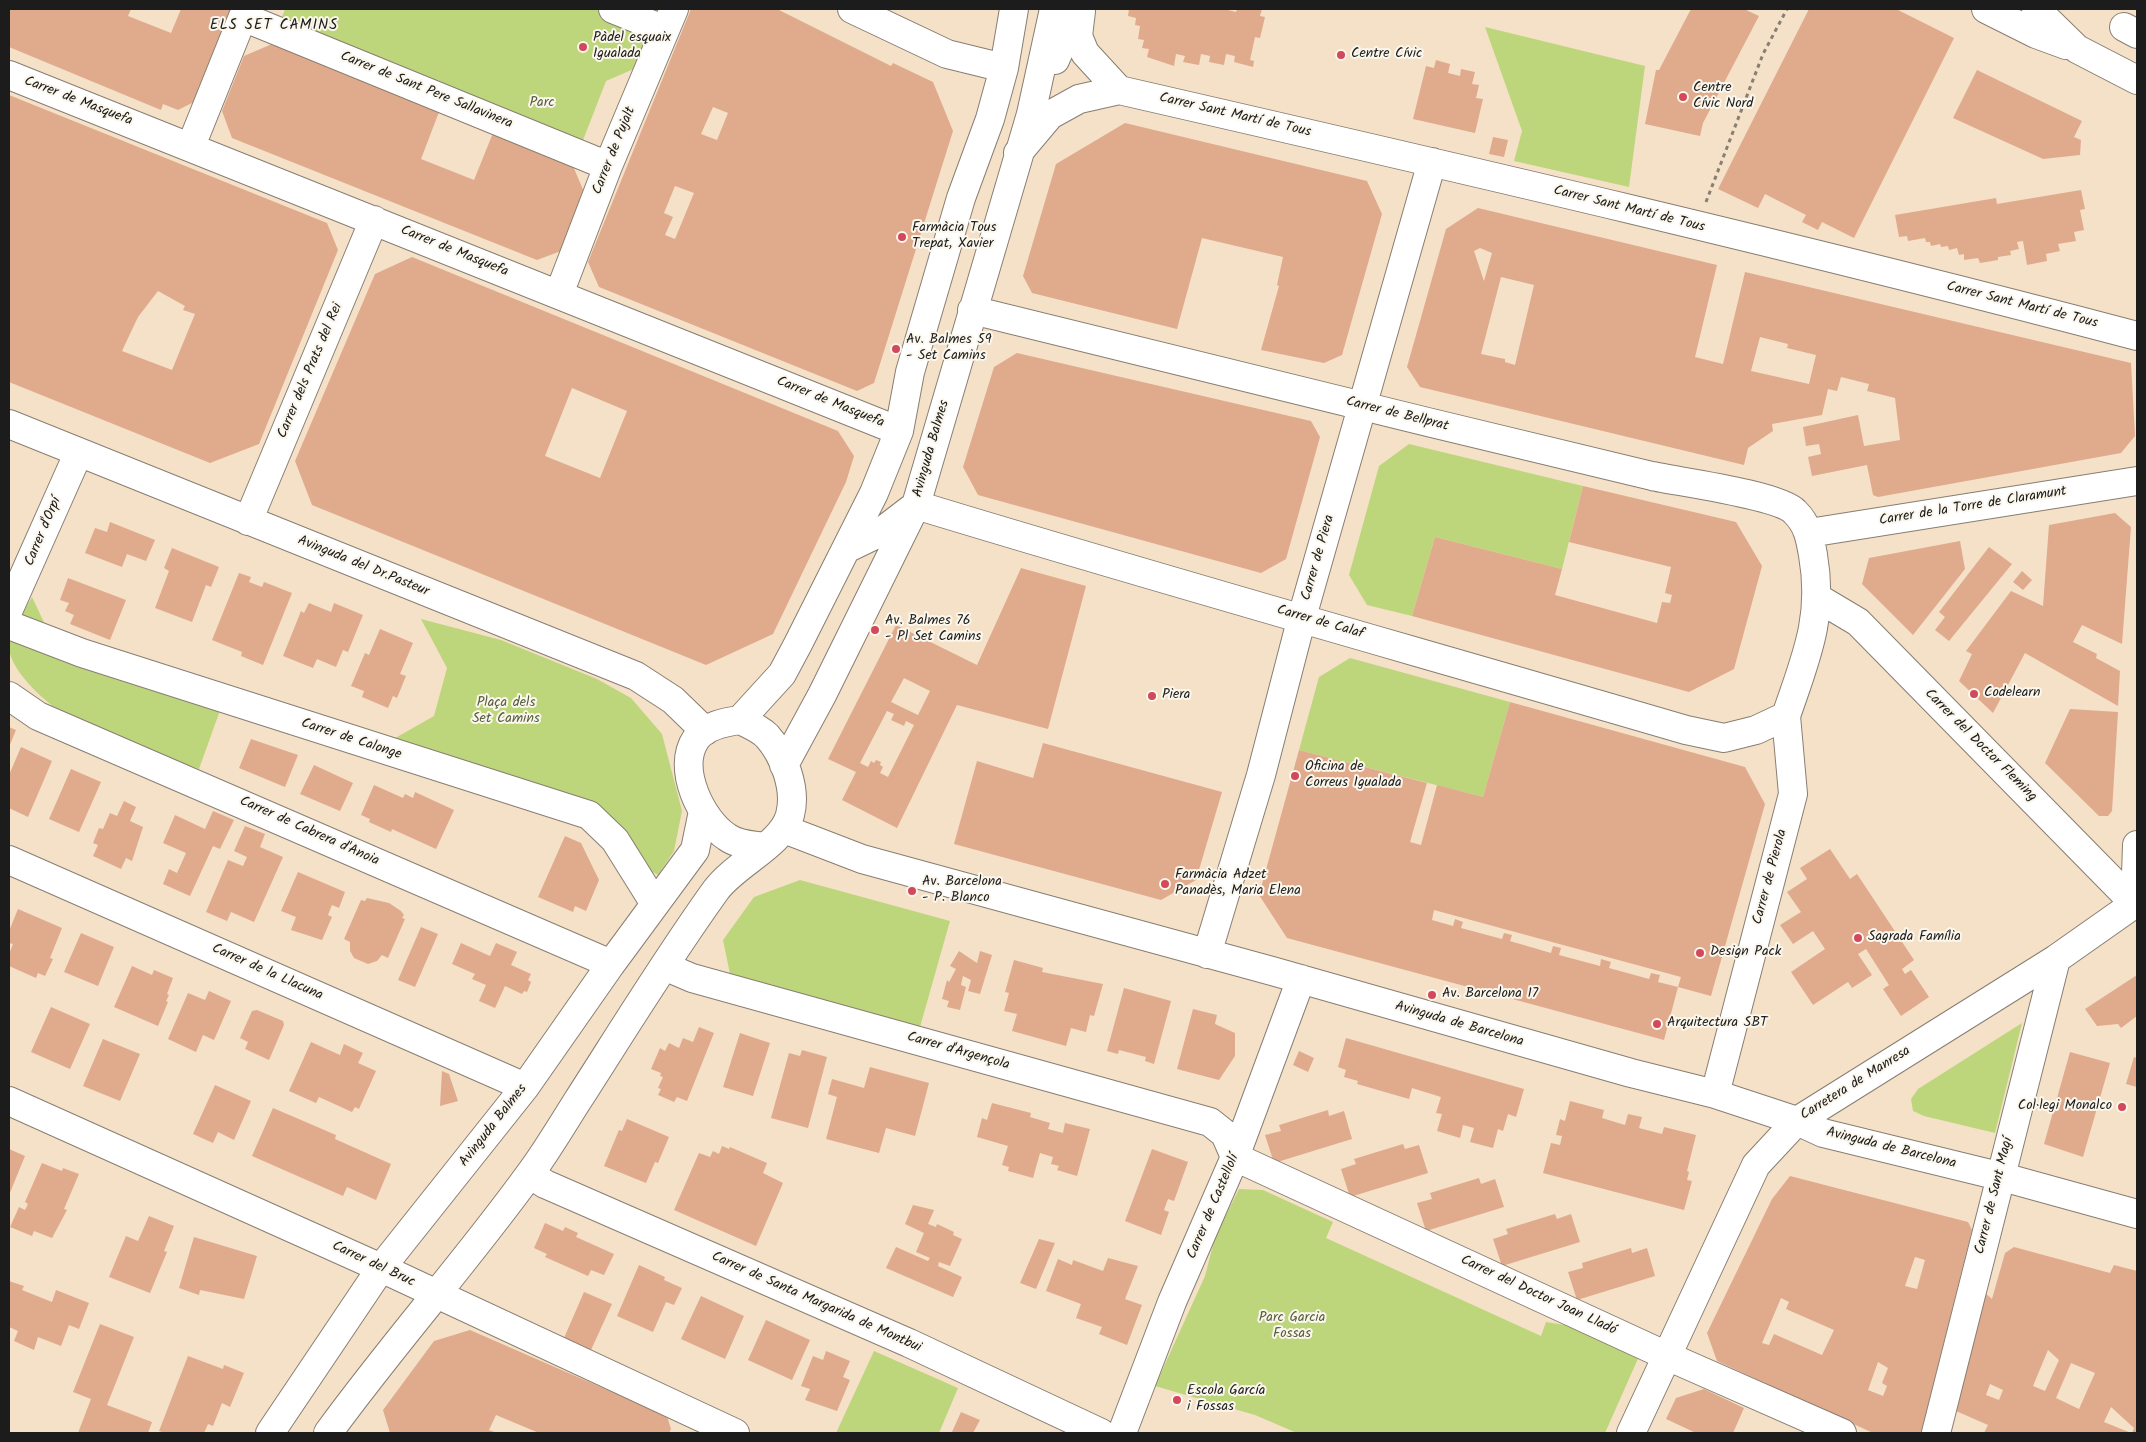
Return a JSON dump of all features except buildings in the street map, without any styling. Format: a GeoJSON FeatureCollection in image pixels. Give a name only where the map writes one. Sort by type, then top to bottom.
{"type":"FeatureCollection","features":[{"type":"Feature","properties":{"kind":"street"},"geometry":{"type":"LineString","coordinates":[[613,9],[670,20]]}},
{"type":"Feature","properties":{"kind":"street"},"geometry":{"type":"LineString","coordinates":[[852,9],[947,54],[1004,68]]}},
{"type":"Feature","properties":{"kind":"street"},"geometry":{"type":"LineString","coordinates":[[990,119],[1004,68],[1014,9]]}},
{"type":"Feature","properties":{"kind":"street"},"geometry":{"type":"LineString","coordinates":[[774,838],[744,844],[728,838],[706,818],[689,769],[690,753],[696,738],[705,731],[717,724],[740,720],[782,674],[874,493],[899,431],[910,372],[961,198],[990,119],[1038,9]]}},
{"type":"Feature","properties":{"kind":"street","name":"Avinguda Balmes"},"geometry":{"type":"LineString","coordinates":[[784,765],[822,695],[916,505],[1031,114],[1054,9]]}},
{"type":"Feature","properties":{"kind":"street"},"geometry":{"type":"LineString","coordinates":[[1018,154],[1050,115],[1079,99],[1119,90],[1085,53],[1078,36],[1080,9]]}},
{"type":"Feature","properties":{"kind":"street","name":"Avinguda Balmes"},"geometry":{"type":"LineString","coordinates":[[1031,114],[1080,9]]}},
{"type":"Feature","properties":{"kind":"street"},"geometry":{"type":"LineString","coordinates":[[1986,9],[2036,34],[2077,49],[2137,80]]}},
{"type":"Feature","properties":{"kind":"street"},"geometry":{"type":"LineString","coordinates":[[2039,12],[2077,49]]}},
{"type":"Feature","properties":{"kind":"street"},"geometry":{"type":"LineString","coordinates":[[191,146],[245,13]]}},
{"type":"Feature","properties":{"kind":"street","name":"Carrer de Sant Pere Sallavinera"},"geometry":{"type":"LineString","coordinates":[[245,13],[608,166]]}},
{"type":"Feature","properties":{"kind":"street","name":"Carrer de Pujalt"},"geometry":{"type":"LineString","coordinates":[[559,294],[608,166],[670,20]]}},
{"type":"Feature","properties":{"kind":"street","name":"Carrer de Masquefa"},"geometry":{"type":"LineString","coordinates":[[9,75],[191,146],[899,431]]}},
{"type":"Feature","properties":{"kind":"street","name":"Carrer Sant Martí de Tous"},"geometry":{"type":"LineString","coordinates":[[1119,90],[1432,162],[1983,295],[2137,336]]}},
{"type":"Feature","properties":{"kind":"street","name":"Carrer de Piera"},"geometry":{"type":"LineString","coordinates":[[1207,954],[1261,774],[1302,617],[1432,162]]}},
{"type":"Feature","properties":{"kind":"street","name":"Carrer dels Prats del Rei"},"geometry":{"type":"LineString","coordinates":[[248,521],[374,220]]}},
{"type":"Feature","properties":{"kind":"street","name":"Carrer de Bellprat"},"geometry":{"type":"LineString","coordinates":[[972,310],[1362,407],[1687,484],[1769,498],[1793,509],[1806,525],[1809,533]]}},
{"type":"Feature","properties":{"kind":"street","name":"Avinguda del Dr.Pasteur"},"geometry":{"type":"LineString","coordinates":[[9,424],[78,454],[636,676],[673,700],[705,731]]}},
{"type":"Feature","properties":{"kind":"street","name":"Carrer d'Orpí"},"geometry":{"type":"LineString","coordinates":[[9,609],[78,454]]}},
{"type":"Feature","properties":{"kind":"street","name":"Carrer de la Torre de Claramunt"},"geometry":{"type":"LineString","coordinates":[[1809,533],[2137,481]]}},
{"type":"Feature","properties":{"kind":"street"},"geometry":{"type":"LineString","coordinates":[[846,549],[881,532],[916,505]]}},
{"type":"Feature","properties":{"kind":"street","name":"Carrer de Calaf"},"geometry":{"type":"LineString","coordinates":[[916,505],[1101,561],[1302,617],[1686,730],[1724,738],[1756,730],[1786,716]]}},
{"type":"Feature","properties":{"kind":"street"},"geometry":{"type":"LineString","coordinates":[[1786,716],[1814,632],[1818,583],[1809,533]]}},
{"type":"Feature","properties":{"kind":"street","name":"Carrer del Doctor Fleming"},"geometry":{"type":"LineString","coordinates":[[1816,597],[1858,622],[2136,903]]}},
{"type":"Feature","properties":{"kind":"street","name":"Carrer de Calonge"},"geometry":{"type":"LineString","coordinates":[[9,625],[82,653],[589,815],[615,840],[655,904]]}},
{"type":"Feature","properties":{"kind":"street","name":"Carrer de Cabrera d'Anoia"},"geometry":{"type":"LineString","coordinates":[[9,696],[38,716],[611,964]]}},
{"type":"Feature","properties":{"kind":"street","name":"Carrer de Pierola"},"geometry":{"type":"LineString","coordinates":[[1715,1094],[1793,794],[1786,716]]}},
{"type":"Feature","properties":{"kind":"street"},"geometry":{"type":"LineString","coordinates":[[337,1429],[435,1294],[530,1174],[664,966],[729,874],[774,838],[792,804],[790,782],[784,765],[766,736],[740,720]]}},
{"type":"Feature","properties":{"kind":"street","name":"Avinguda Balmes"},"geometry":{"type":"LineString","coordinates":[[270,1433],[381,1268],[525,1087],[611,964],[695,850],[703,811]]}},
{"type":"Feature","properties":{"kind":"street","name":"Avinguda de Barcelona"},"geometry":{"type":"LineString","coordinates":[[774,838],[862,859],[1301,979],[1612,1068],[1715,1094],[1797,1121],[1824,1133],[1999,1176],[2137,1214]]}},
{"type":"Feature","properties":{"kind":"street"},"geometry":{"type":"LineString","coordinates":[[2136,903],[2137,845]]}},
{"type":"Feature","properties":{"kind":"street","name":"Carrer de la Llacuna"},"geometry":{"type":"LineString","coordinates":[[9,860],[525,1087]]}},
{"type":"Feature","properties":{"kind":"street","name":"Carretera de Manresa"},"geometry":{"type":"LineString","coordinates":[[1631,1433],[1756,1165],[1797,1121],[2056,959],[2136,903]]}},
{"type":"Feature","properties":{"kind":"street","name":"Carrer de Sant Magí"},"geometry":{"type":"LineString","coordinates":[[1936,1433],[1999,1176],[2056,959]]}},
{"type":"Feature","properties":{"kind":"street","name":"Carrer d'Argençola"},"geometry":{"type":"LineString","coordinates":[[664,966],[692,978],[1210,1122],[1225,1134],[1235,1157]]}},
{"type":"Feature","properties":{"kind":"street","name":"Carrer de Castellolí"},"geometry":{"type":"LineString","coordinates":[[1122,1433],[1172,1302],[1235,1157],[1301,979]]}},
{"type":"Feature","properties":{"kind":"street","name":"Carrer del Bruc"},"geometry":{"type":"LineString","coordinates":[[9,1101],[381,1268],[689,1424],[735,1433]]}},
{"type":"Feature","properties":{"kind":"street","name":"Carrer del Doctor Joan Lladó"},"geometry":{"type":"LineString","coordinates":[[1235,1157],[1667,1356],[1842,1433]]}},
{"type":"Feature","properties":{"kind":"street","name":"Carrer de Santa Margarida de Montbui"},"geometry":{"type":"LineString","coordinates":[[530,1174],[545,1184],[909,1343],[1102,1433]]}},
{"type":"Feature","properties":{"kind":"path"},"geometry":{"type":"LineString","coordinates":[[1699,227],[1709,192],[1759,62],[1787,9]]}},
{"type":"Feature","properties":{"kind":"green space","name":"Parc"},"geometry":{"type":"Polygon","coordinates":[[[285,9],[659,9],[636,68],[606,81],[573,166],[272,44],[285,9]]]}},
{"type":"Feature","properties":{"kind":"green space"},"geometry":{"type":"Polygon","coordinates":[[[1485,27],[1645,66],[1629,187],[1514,161],[1522,131],[1485,27]]]}},
{"type":"Feature","properties":{"kind":"green space"},"geometry":{"type":"Polygon","coordinates":[[[1409,444],[1583,486],[1562,569],[1435,537],[1412,616],[1367,605],[1349,575],[1379,466],[1409,444]]]}},
{"type":"Feature","properties":{"kind":"green space"},"geometry":{"type":"Polygon","coordinates":[[[32,597],[50,635],[227,691],[199,769],[90,731],[66,716],[38,693],[16,667],[10,654],[9,641],[32,597]]]}},
{"type":"Feature","properties":{"kind":"green space","name":"Plaça dels Set Camins"},"geometry":{"type":"Polygon","coordinates":[[[421,619],[501,640],[597,679],[631,698],[662,734],[682,811],[674,851],[658,875],[649,870],[634,849],[390,741],[434,716],[447,668],[421,619]]]}},
{"type":"Feature","properties":{"kind":"green space"},"geometry":{"type":"Polygon","coordinates":[[[1350,658],[1510,702],[1483,797],[1299,750],[1319,677],[1350,658]]]}},
{"type":"Feature","properties":{"kind":"green space"},"geometry":{"type":"Polygon","coordinates":[[[800,880],[950,921],[920,1027],[730,974],[723,940],[754,897],[800,880]]]}},
{"type":"Feature","properties":{"kind":"green space"},"geometry":{"type":"Polygon","coordinates":[[[2022,1023],[1995,1133],[1924,1116],[1913,1111],[1911,1099],[1918,1089],[2022,1023]]]}},
{"type":"Feature","properties":{"kind":"green space","name":"Parc Garcia Fossas"},"geometry":{"type":"Polygon","coordinates":[[[1239,1189],[1263,1190],[1333,1222],[1326,1238],[1541,1336],[1546,1322],[1597,1330],[1640,1354],[1605,1433],[1297,1433],[1255,1415],[1155,1386],[1205,1276],[1215,1237],[1239,1189]]]}},
{"type":"Feature","properties":{"kind":"green space"},"geometry":{"type":"Polygon","coordinates":[[[874,1351],[958,1388],[939,1433],[836,1433],[874,1351]]]}},
{"type":"Feature","properties":{"kind":"place","name":"Pàdel esquaix Igualada"},"geometry":{"type":"Point","coordinates":[583,47]}},
{"type":"Feature","properties":{"kind":"place","name":"Centre Cívic"},"geometry":{"type":"Point","coordinates":[1341,55]}},
{"type":"Feature","properties":{"kind":"place","name":"Centre Cívic Nord"},"geometry":{"type":"Point","coordinates":[1683,97]}},
{"type":"Feature","properties":{"kind":"place","name":"Farmàcia Tous Trepat, Xavier"},"geometry":{"type":"Point","coordinates":[902,237]}},
{"type":"Feature","properties":{"kind":"place","name":"Av. Balmes 59 - Set Camins"},"geometry":{"type":"Point","coordinates":[896,349]}},
{"type":"Feature","properties":{"kind":"place","name":"Av. Balmes 76 - Pl Set Camins"},"geometry":{"type":"Point","coordinates":[875,630]}},
{"type":"Feature","properties":{"kind":"place","name":"Codelearn"},"geometry":{"type":"Point","coordinates":[1974,694]}},
{"type":"Feature","properties":{"kind":"place","name":"Piera"},"geometry":{"type":"Point","coordinates":[1152,696]}},
{"type":"Feature","properties":{"kind":"place","name":"Oficina de Correus Igualada"},"geometry":{"type":"Point","coordinates":[1295,776]}},
{"type":"Feature","properties":{"kind":"place","name":"Farmàcia Adzet Panadès, Maria Elena"},"geometry":{"type":"Point","coordinates":[1165,884]}},
{"type":"Feature","properties":{"kind":"place","name":"Av. Barcelona - P. Blanco"},"geometry":{"type":"Point","coordinates":[912,891]}},
{"type":"Feature","properties":{"kind":"place","name":"Sagrada Família"},"geometry":{"type":"Point","coordinates":[1858,938]}},
{"type":"Feature","properties":{"kind":"place","name":"Design Pack"},"geometry":{"type":"Point","coordinates":[1700,953]}},
{"type":"Feature","properties":{"kind":"place","name":"Av. Barcelona 17"},"geometry":{"type":"Point","coordinates":[1432,995]}},
{"type":"Feature","properties":{"kind":"place","name":"Arquitectura SBT"},"geometry":{"type":"Point","coordinates":[1657,1024]}},
{"type":"Feature","properties":{"kind":"place","name":"Col·legi Monalco"},"geometry":{"type":"Point","coordinates":[2122,1107]}},
{"type":"Feature","properties":{"kind":"place","name":"Escola García i Fossas"},"geometry":{"type":"Point","coordinates":[1177,1400]}},
{"type":"Feature","properties":{"kind":"district","name":"ELS SET CAMINS"},"geometry":{"type":"Point","coordinates":[274,26]}}]}
